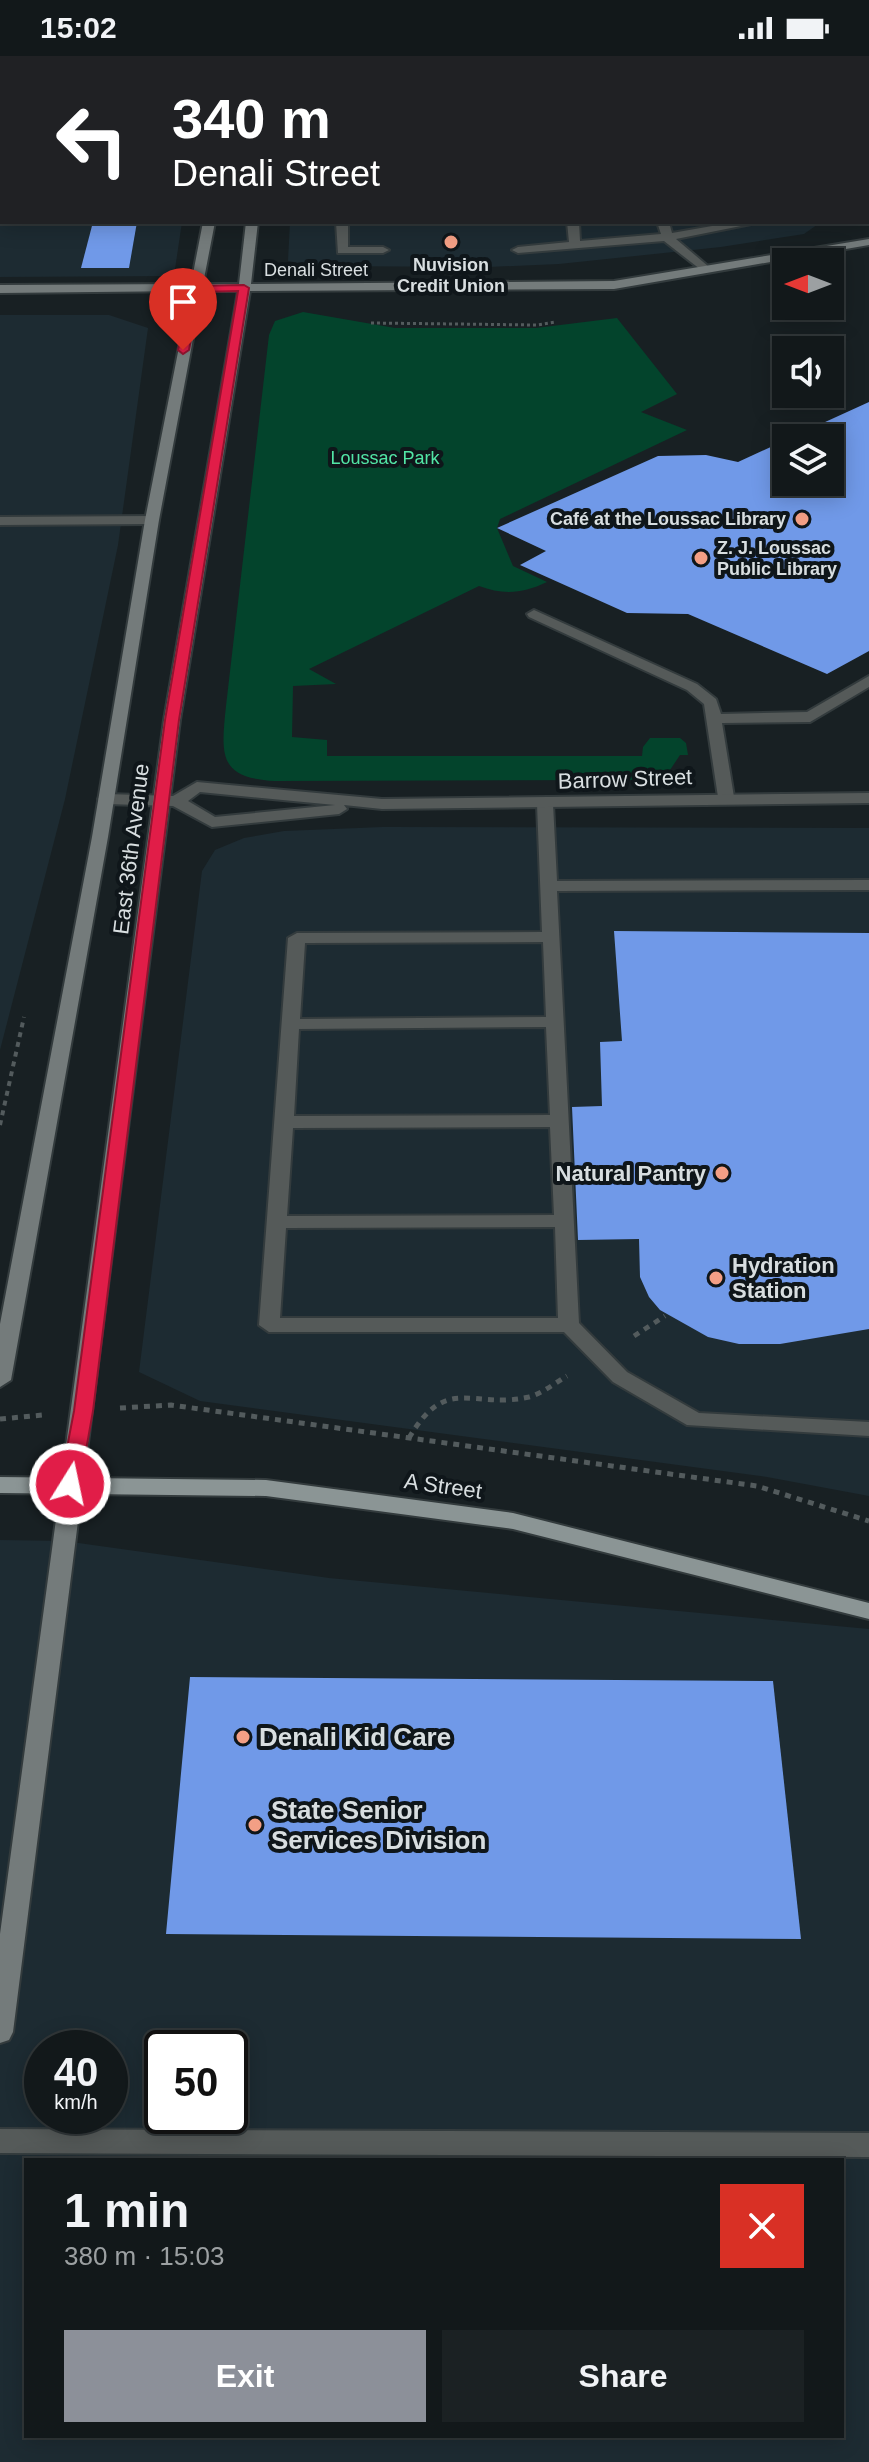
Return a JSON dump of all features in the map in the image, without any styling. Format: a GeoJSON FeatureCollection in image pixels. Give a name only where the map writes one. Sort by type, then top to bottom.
{"type":"FeatureCollection","features":[{"type":"Feature","properties":{"kind":"main road","name":"East 36th Avenue"},"geometry":{"type":"LineString","coordinates":[[0,1380],[106,799],[152,520],[209,224]]}},
{"type":"Feature","properties":{"kind":"main road","name":"East 36th Avenue"},"geometry":{"type":"LineString","coordinates":[[0,2032],[70,1484],[83,1411],[252,224]]}},
{"type":"Feature","properties":{"kind":"main road","name":"Denali Street"},"geometry":{"type":"LineString","coordinates":[[0,289],[614,285],[869,242]]}},
{"type":"Feature","properties":{"kind":"main road","name":"A Street"},"geometry":{"type":"LineString","coordinates":[[0,1485],[266,1488],[513,1521],[869,1611]]}},
{"type":"Feature","properties":{"kind":"street"},"geometry":{"type":"LineString","coordinates":[[342,224],[342,251],[383,250]]}},
{"type":"Feature","properties":{"kind":"street"},"geometry":{"type":"LineString","coordinates":[[573,224],[575,247]]}},
{"type":"Feature","properties":{"kind":"street"},"geometry":{"type":"LineString","coordinates":[[664,224],[667,237],[705,269]]}},
{"type":"Feature","properties":{"kind":"street"},"geometry":{"type":"LineString","coordinates":[[518,250],[667,237],[743,224]]}},
{"type":"Feature","properties":{"kind":"street"},"geometry":{"type":"LineString","coordinates":[[0,521],[152,520]]}},
{"type":"Feature","properties":{"kind":"street"},"geometry":{"type":"LineString","coordinates":[[534,614],[692,687],[711,702],[726,797]]}},
{"type":"Feature","properties":{"kind":"street"},"geometry":{"type":"LineString","coordinates":[[714,719],[810,717],[869,681]]}},
{"type":"Feature","properties":{"kind":"street","name":"Barrow Street"},"geometry":{"type":"LineString","coordinates":[[169,801],[197,787],[382,804],[545,804],[726,797],[869,798]]}},
{"type":"Feature","properties":{"kind":"street","name":"Barrow Street"},"geometry":{"type":"LineString","coordinates":[[106,799],[169,801],[212,822],[382,804]]}},
{"type":"Feature","properties":{"kind":"street"},"geometry":{"type":"LineString","coordinates":[[545,804],[569,1325],[620,1377],[695,1420],[869,1429]]}},
{"type":"Feature","properties":{"kind":"street"},"geometry":{"type":"LineString","coordinates":[[547,886],[869,885]]}},
{"type":"Feature","properties":{"kind":"street"},"geometry":{"type":"LineString","coordinates":[[550,937],[297,938],[269,1325],[569,1325]]}},
{"type":"Feature","properties":{"kind":"street"},"geometry":{"type":"LineString","coordinates":[[290,1024],[554,1022]]}},
{"type":"Feature","properties":{"kind":"street"},"geometry":{"type":"LineString","coordinates":[[283,1122],[558,1121]]}},
{"type":"Feature","properties":{"kind":"street"},"geometry":{"type":"LineString","coordinates":[[275,1222],[564,1221]]}},
{"type":"Feature","properties":{"kind":"street"},"geometry":{"type":"LineString","coordinates":[[0,2141],[869,2145]]}},
{"type":"Feature","properties":{"kind":"path"},"geometry":{"type":"LineString","coordinates":[[409,1438],[421,1413],[445,1398],[529,1397],[665,1316]]}},
{"type":"Feature","properties":{"kind":"path"},"geometry":{"type":"LineString","coordinates":[[0,1419],[171,1405],[757,1486],[869,1521]]}},
{"type":"Feature","properties":{"kind":"shaded area"},"geometry":{"type":"Polygon","coordinates":[[[0,224],[182,224],[174,276],[0,277],[0,224]]]}},
{"type":"Feature","properties":{"kind":"shaded area"},"geometry":{"type":"Polygon","coordinates":[[[290,224],[818,224],[804,234],[721,247],[559,264],[488,267],[316,266],[288,261],[290,224]]]}},
{"type":"Feature","properties":{"kind":"shaded area"},"geometry":{"type":"Polygon","coordinates":[[[0,315],[109,315],[148,328],[118,545],[65,799],[0,1050],[0,315]]]}},
{"type":"Feature","properties":{"kind":"shaded area"},"geometry":{"type":"Polygon","coordinates":[[[383,827],[869,828],[869,1496],[767,1477],[200,1401],[139,1372],[202,871],[215,850],[244,838],[284,831],[383,827]]]}},
{"type":"Feature","properties":{"kind":"shaded area"},"geometry":{"type":"Polygon","coordinates":[[[0,1540],[64,1541],[329,1578],[869,1629],[869,2462],[0,2462],[0,1540]]]}},
{"type":"Feature","properties":{"kind":"green space","name":"Loussac Park"},"geometry":{"type":"Polygon","coordinates":[[[303,312],[395,328],[536,328],[617,318],[677,394],[641,412],[687,430],[500,519],[497,528],[513,566],[547,582],[513,592],[479,586],[309,669],[336,684],[293,686],[292,737],[327,740],[327,756],[642,756],[643,747],[650,738],[680,738],[686,743],[688,755],[680,755],[670,770],[641,780],[275,781],[256,779],[233,769],[224,750],[224,723],[269,335],[275,321],[303,312]]]}},
{"type":"Feature","properties":{"kind":"building"},"geometry":{"type":"Polygon","coordinates":[[[92,224],[137,224],[129,268],[81,268],[92,224]]]}},
{"type":"Feature","properties":{"kind":"building","name":"Z. J. Loussac Public Library"},"geometry":{"type":"Polygon","coordinates":[[[869,402],[869,651],[827,674],[688,614],[627,613],[520,565],[546,551],[497,528],[658,456],[706,455],[738,462],[772,446],[772,496],[844,496],[844,424],[821,424],[869,402]]]}},
{"type":"Feature","properties":{"kind":"building","name":"Natural Pantry"},"geometry":{"type":"Polygon","coordinates":[[[614,931],[869,933],[869,1329],[780,1344],[739,1344],[708,1337],[660,1310],[649,1297],[640,1277],[639,1239],[578,1240],[572,1107],[602,1106],[600,1042],[622,1041],[614,931]]]}},
{"type":"Feature","properties":{"kind":"building"},"geometry":{"type":"Polygon","coordinates":[[[190,1677],[773,1681],[801,1939],[166,1934],[190,1677]]]}},
{"type":"Feature","properties":{"kind":"place","name":"Nuvision Credit Union"},"geometry":{"type":"Point","coordinates":[451,242]}},
{"type":"Feature","properties":{"kind":"place","name":"Café at the Loussac Library"},"geometry":{"type":"Point","coordinates":[802,519]}},
{"type":"Feature","properties":{"kind":"place","name":"Z. J. Loussac Public Library"},"geometry":{"type":"Point","coordinates":[701,558]}},
{"type":"Feature","properties":{"kind":"place","name":"Natural Pantry"},"geometry":{"type":"Point","coordinates":[722,1173]}},
{"type":"Feature","properties":{"kind":"place","name":"Hydration Station"},"geometry":{"type":"Point","coordinates":[716,1278]}},
{"type":"Feature","properties":{"kind":"place","name":"Denali Kid Care"},"geometry":{"type":"Point","coordinates":[243,1737]}},
{"type":"Feature","properties":{"kind":"place","name":"State Senior Services Division"},"geometry":{"type":"Point","coordinates":[255,1825]}},
{"type":"Feature","properties":{"kind":"route"},"geometry":{"type":"LineString","coordinates":[[70,1484],[83,1411],[172,720],[244,288],[195,288],[183,350]]}}]}
